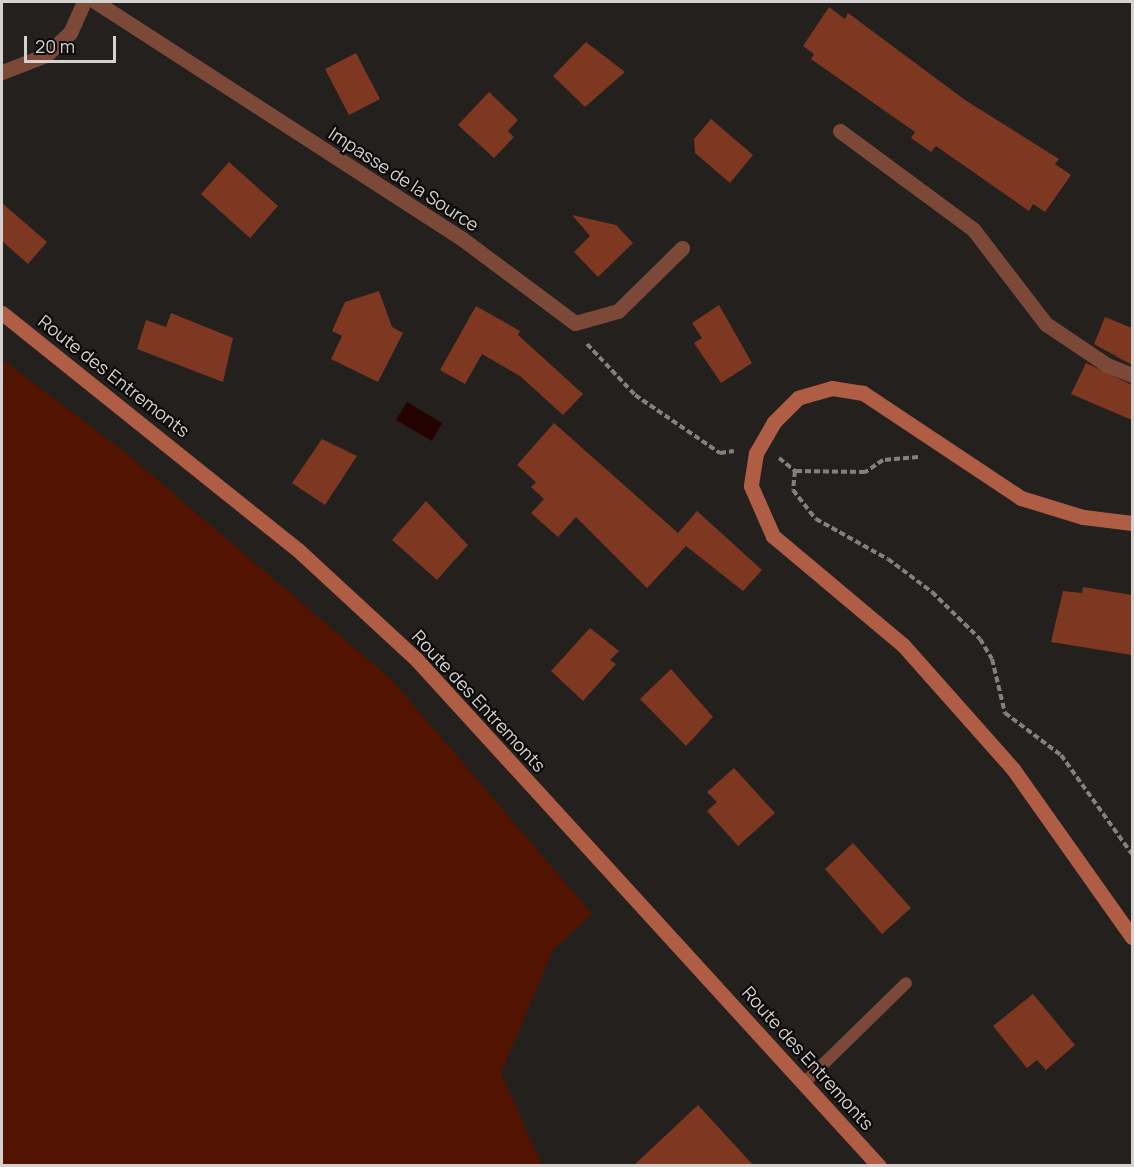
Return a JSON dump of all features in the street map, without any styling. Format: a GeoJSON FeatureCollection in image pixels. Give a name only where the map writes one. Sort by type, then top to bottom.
{"type":"FeatureCollection","features":[{"type":"Feature","properties":{"kind":"main road","name":"Route des Entremonts"},"geometry":{"type":"LineString","coordinates":[[2,313],[298,550],[416,659],[879,1166]]}},
{"type":"Feature","properties":{"kind":"main road"},"geometry":{"type":"LineString","coordinates":[[1132,523],[1083,517],[1021,498],[863,393],[832,388],[798,398],[774,422],[756,453],[751,486],[773,536],[903,645],[1013,769],[1132,937]]}},
{"type":"Feature","properties":{"kind":"street"},"geometry":{"type":"LineString","coordinates":[[2,72],[46,55],[70,33],[84,2]]}},
{"type":"Feature","properties":{"kind":"street","name":"Impasse de la Source"},"geometry":{"type":"LineString","coordinates":[[96,2],[461,238],[574,323]]}},
{"type":"Feature","properties":{"kind":"street"},"geometry":{"type":"LineString","coordinates":[[840,131],[973,229],[1046,324],[1107,365],[1132,375]]}},
{"type":"Feature","properties":{"kind":"street"},"geometry":{"type":"LineString","coordinates":[[574,323],[618,311],[682,248]]}},
{"type":"Feature","properties":{"kind":"lane"},"geometry":{"type":"LineString","coordinates":[[803,1083],[906,983]]}},
{"type":"Feature","properties":{"kind":"path"},"geometry":{"type":"LineString","coordinates":[[574,323],[589,348],[634,395],[720,453],[734,451]]}},
{"type":"Feature","properties":{"kind":"path"},"geometry":{"type":"LineString","coordinates":[[926,456],[883,460],[864,472],[795,471],[793,490],[816,519],[888,559],[932,592],[980,639],[992,659],[1005,713],[1061,755],[1132,854]]}},
{"type":"Feature","properties":{"kind":"shaded area"},"geometry":{"type":"Polygon","coordinates":[[[2,359],[127,454],[392,680],[592,914],[553,950],[501,1073],[542,1165],[2,1165],[2,359]]]}},
{"type":"Feature","properties":{"kind":"shaded area"},"geometry":{"type":"Polygon","coordinates":[[[407,402],[442,423],[432,441],[396,420],[407,402]]]}},
{"type":"Feature","properties":{"kind":"building"},"geometry":{"type":"Polygon","coordinates":[[[829,7],[845,19],[848,13],[965,100],[1059,159],[1055,164],[1071,175],[1045,212],[1033,204],[1029,211],[936,146],[931,152],[911,138],[915,132],[811,59],[814,54],[803,46],[829,7]]]}},
{"type":"Feature","properties":{"kind":"building"},"geometry":{"type":"Polygon","coordinates":[[[586,42],[625,72],[585,107],[553,76],[586,42]]]}},
{"type":"Feature","properties":{"kind":"building"},"geometry":{"type":"Polygon","coordinates":[[[356,53],[380,99],[349,115],[325,69],[356,53]]]}},
{"type":"Feature","properties":{"kind":"building"},"geometry":{"type":"Polygon","coordinates":[[[489,92],[518,120],[508,131],[514,137],[494,158],[458,125],[489,92]]]}},
{"type":"Feature","properties":{"kind":"building"},"geometry":{"type":"Polygon","coordinates":[[[711,119],[753,155],[730,183],[695,153],[694,139],[711,119]]]}},
{"type":"Feature","properties":{"kind":"building"},"geometry":{"type":"Polygon","coordinates":[[[229,162],[278,206],[250,238],[201,194],[229,162]]]}},
{"type":"Feature","properties":{"kind":"building"},"geometry":{"type":"Polygon","coordinates":[[[2,203],[47,242],[28,264],[2,241],[2,203]]]}},
{"type":"Feature","properties":{"kind":"building"},"geometry":{"type":"Polygon","coordinates":[[[572,215],[616,225],[633,243],[598,277],[574,252],[590,236],[572,215]]]}},
{"type":"Feature","properties":{"kind":"building"},"geometry":{"type":"Polygon","coordinates":[[[379,291],[392,327],[403,333],[378,382],[331,359],[342,336],[332,331],[345,302],[379,291]]]}},
{"type":"Feature","properties":{"kind":"building"},"geometry":{"type":"Polygon","coordinates":[[[719,305],[752,363],[721,383],[694,343],[702,338],[692,323],[719,305]]]}},
{"type":"Feature","properties":{"kind":"building"},"geometry":{"type":"Polygon","coordinates":[[[476,306],[520,331],[518,335],[583,394],[563,415],[520,376],[482,354],[465,384],[440,370],[476,306]]]}},
{"type":"Feature","properties":{"kind":"building"},"geometry":{"type":"Polygon","coordinates":[[[171,313],[233,338],[223,382],[137,349],[146,320],[166,327],[171,313]]]}},
{"type":"Feature","properties":{"kind":"building"},"geometry":{"type":"Polygon","coordinates":[[[1105,317],[1132,328],[1132,365],[1094,344],[1105,317]]]}},
{"type":"Feature","properties":{"kind":"building"},"geometry":{"type":"Polygon","coordinates":[[[1086,363],[1132,385],[1132,420],[1071,394],[1086,363]]]}},
{"type":"Feature","properties":{"kind":"building"},"geometry":{"type":"Polygon","coordinates":[[[554,423],[678,533],[697,511],[762,570],[743,591],[686,546],[647,588],[576,517],[558,537],[531,513],[544,499],[531,487],[536,482],[517,465],[554,423]]]}},
{"type":"Feature","properties":{"kind":"building"},"geometry":{"type":"Polygon","coordinates":[[[322,439],[357,456],[325,505],[292,483],[322,439]]]}},
{"type":"Feature","properties":{"kind":"building"},"geometry":{"type":"Polygon","coordinates":[[[426,501],[468,545],[437,580],[392,540],[426,501]]]}},
{"type":"Feature","properties":{"kind":"building"},"geometry":{"type":"Polygon","coordinates":[[[1083,587],[1132,595],[1132,655],[1051,642],[1063,591],[1082,593],[1083,587]]]}},
{"type":"Feature","properties":{"kind":"building"},"geometry":{"type":"Polygon","coordinates":[[[590,628],[619,651],[610,660],[616,664],[583,701],[551,671],[590,628]]]}},
{"type":"Feature","properties":{"kind":"building"},"geometry":{"type":"Polygon","coordinates":[[[671,669],[713,717],[686,746],[640,699],[671,669]]]}},
{"type":"Feature","properties":{"kind":"building"},"geometry":{"type":"Polygon","coordinates":[[[734,768],[775,813],[738,846],[707,811],[717,802],[707,792],[734,768]]]}},
{"type":"Feature","properties":{"kind":"building"},"geometry":{"type":"Polygon","coordinates":[[[853,843],[911,908],[882,934],[825,869],[853,843]]]}},
{"type":"Feature","properties":{"kind":"building"},"geometry":{"type":"Polygon","coordinates":[[[1033,994],[1075,1045],[1046,1070],[1037,1060],[1027,1068],[993,1026],[1033,994]]]}},
{"type":"Feature","properties":{"kind":"building"},"geometry":{"type":"Polygon","coordinates":[[[698,1105],[754,1166],[633,1166],[698,1105]]]}}]}
